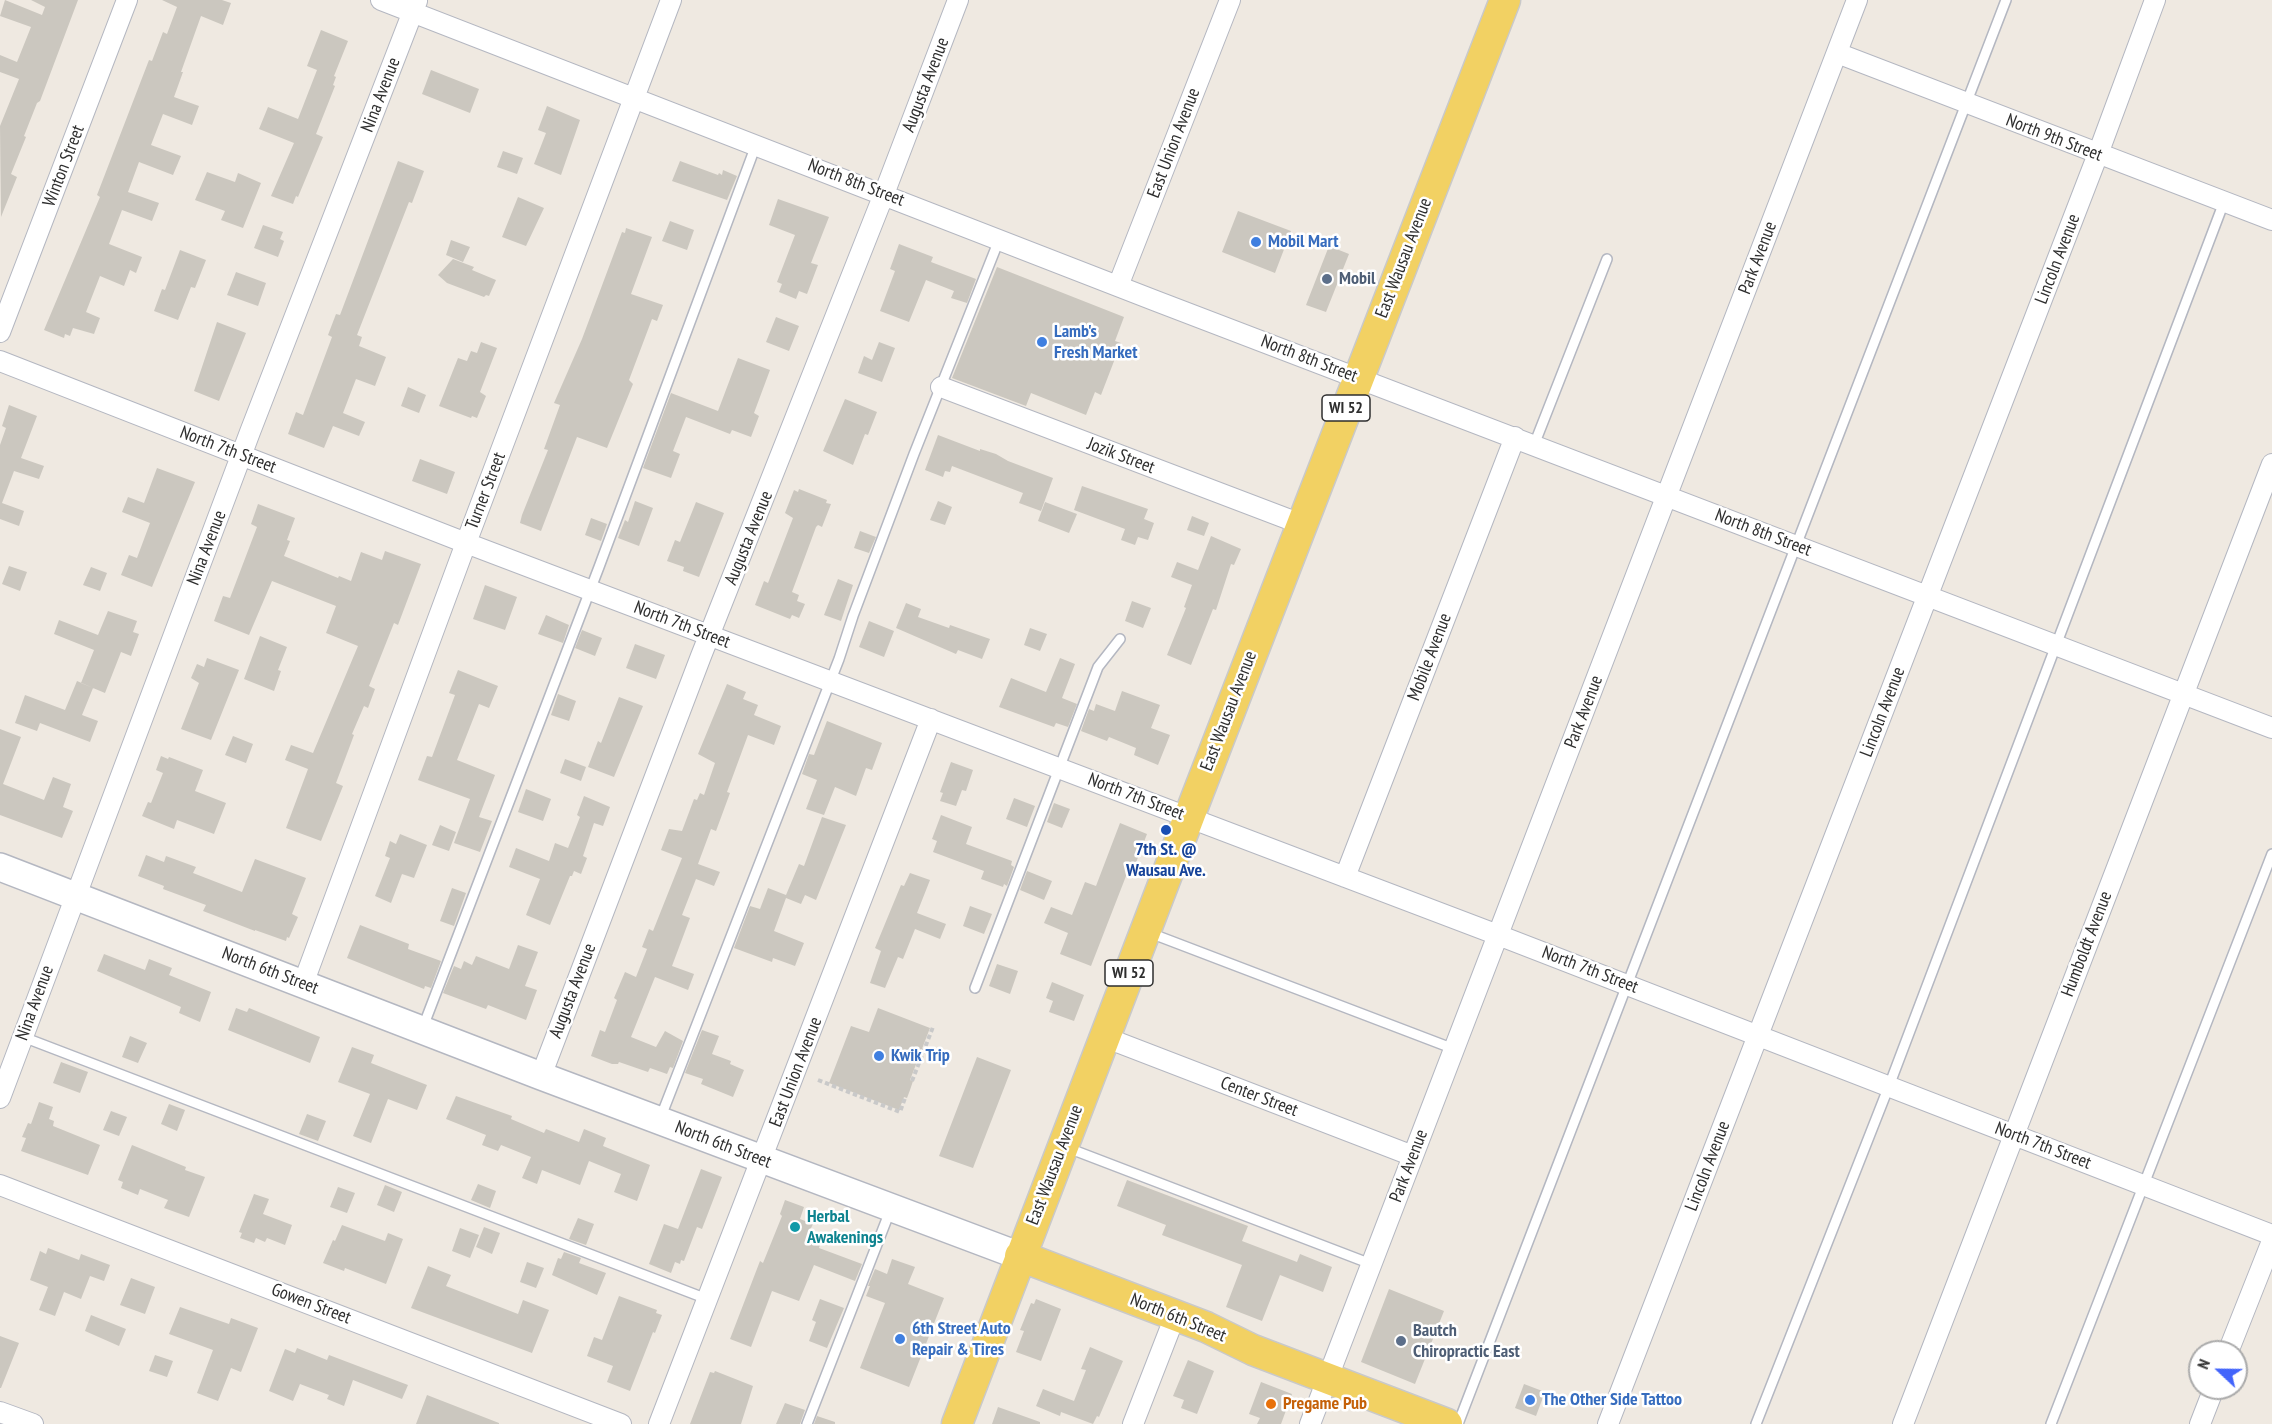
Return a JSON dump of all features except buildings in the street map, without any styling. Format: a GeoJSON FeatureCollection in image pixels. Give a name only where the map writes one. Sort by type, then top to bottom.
{"type":"FeatureCollection","features":[{"type":"Feature","properties":{"kind":"main road","name":"East Wausau Avenue"},"geometry":{"type":"LineString","coordinates":[[957,1424],[1301,524],[1505,0]]}},
{"type":"Feature","properties":{"kind":"main road","name":"North 6th Street"},"geometry":{"type":"LineString","coordinates":[[0,867],[541,1076],[1206,1327],[1253,1350],[1447,1424]]}},
{"type":"Feature","properties":{"kind":"main road"},"geometry":{"type":"LineString","coordinates":[[985,1353],[1015,1290],[1024,1282],[1034,1279],[1050,1282],[1145,1316],[1175,1316]]}},
{"type":"Feature","properties":{"kind":"street","name":"Winton Street"},"geometry":{"type":"LineString","coordinates":[[0,332],[127,0]]}},
{"type":"Feature","properties":{"kind":"street","name":"North 8th Street"},"geometry":{"type":"LineString","coordinates":[[381,0],[415,6],[634,98],[999,240],[2272,728]]}},
{"type":"Feature","properties":{"kind":"street","name":"Turner Street"},"geometry":{"type":"LineString","coordinates":[[303,984],[466,543],[671,0]]}},
{"type":"Feature","properties":{"kind":"street","name":"Augusta Avenue"},"geometry":{"type":"LineString","coordinates":[[541,1076],[958,0]]}},
{"type":"Feature","properties":{"kind":"street","name":"East Union Avenue"},"geometry":{"type":"LineString","coordinates":[[1118,286],[1230,0]]}},
{"type":"Feature","properties":{"kind":"street","name":"Park Avenue"},"geometry":{"type":"LineString","coordinates":[[1310,1424],[1857,0]]}},
{"type":"Feature","properties":{"kind":"street","name":"Lincoln Avenue"},"geometry":{"type":"LineString","coordinates":[[1608,1424],[1928,597],[2155,0]]}},
{"type":"Feature","properties":{"kind":"street","name":"Nina Avenue"},"geometry":{"type":"LineString","coordinates":[[0,1098],[242,455],[415,6]]}},
{"type":"Feature","properties":{"kind":"street","name":"North 9th Street"},"geometry":{"type":"LineString","coordinates":[[1837,53],[1964,104],[2272,220]]}},
{"type":"Feature","properties":{"kind":"street","name":"North 7th Street"},"geometry":{"type":"LineString","coordinates":[[0,361],[466,543],[1498,935],[2272,1235]]}},
{"type":"Feature","properties":{"kind":"street","name":"Jozik Street"},"geometry":{"type":"LineString","coordinates":[[941,387],[1301,524]]}},
{"type":"Feature","properties":{"kind":"street","name":"Mobile Avenue"},"geometry":{"type":"LineString","coordinates":[[1345,877],[1515,437]]}},
{"type":"Feature","properties":{"kind":"street","name":"Humboldt Avenue"},"geometry":{"type":"LineString","coordinates":[[1903,1424],[2272,464]]}},
{"type":"Feature","properties":{"kind":"street","name":"East Union Avenue"},"geometry":{"type":"LineString","coordinates":[[659,1424],[931,719]]}},
{"type":"Feature","properties":{"kind":"street","name":"Center Street"},"geometry":{"type":"LineString","coordinates":[[1104,1037],[1413,1156]]}},
{"type":"Feature","properties":{"kind":"street","name":"Gowen Street"},"geometry":{"type":"LineString","coordinates":[[0,1185],[621,1424]]}},
{"type":"Feature","properties":{"kind":"street"},"geometry":{"type":"LineString","coordinates":[[2234,1340],[2272,1241]]}},
{"type":"Feature","properties":{"kind":"street"},"geometry":{"type":"LineString","coordinates":[[1134,1424],[1175,1316]]}},
{"type":"Feature","properties":{"kind":"street"},"geometry":{"type":"LineString","coordinates":[[2200,1424],[2209,1400]]}},
{"type":"Feature","properties":{"kind":"street"},"geometry":{"type":"LineString","coordinates":[[0,1412],[33,1424]]}},
{"type":"Feature","properties":{"kind":"lane"},"geometry":{"type":"LineString","coordinates":[[1458,1424],[1964,104],[2006,0]]}},
{"type":"Feature","properties":{"kind":"lane"},"geometry":{"type":"LineString","coordinates":[[423,1030],[591,589],[756,144]]}},
{"type":"Feature","properties":{"kind":"lane"},"geometry":{"type":"LineString","coordinates":[[1755,1424],[1889,1086],[2224,202]]}},
{"type":"Feature","properties":{"kind":"lane"},"geometry":{"type":"LineString","coordinates":[[659,1120],[999,240]]}},
{"type":"Feature","properties":{"kind":"lane"},"geometry":{"type":"LineString","coordinates":[[1534,445],[1607,259]]}},
{"type":"Feature","properties":{"kind":"lane"},"geometry":{"type":"LineString","coordinates":[[975,988],[1098,667],[1120,639]]}},
{"type":"Feature","properties":{"kind":"lane"},"geometry":{"type":"LineString","coordinates":[[2051,1424],[2272,854]]}},
{"type":"Feature","properties":{"kind":"lane"},"geometry":{"type":"LineString","coordinates":[[1145,931],[1454,1049]]}},
{"type":"Feature","properties":{"kind":"lane"},"geometry":{"type":"LineString","coordinates":[[23,1036],[707,1299]]}},
{"type":"Feature","properties":{"kind":"lane"},"geometry":{"type":"LineString","coordinates":[[1063,1146],[1371,1264]]}},
{"type":"Feature","properties":{"kind":"lane"},"geometry":{"type":"LineString","coordinates":[[807,1424],[891,1209]]}},
{"type":"Feature","properties":{"kind":"path"},"geometry":{"type":"LineString","coordinates":[[912,1081],[933,1027]]}},
{"type":"Feature","properties":{"kind":"path"},"geometry":{"type":"LineString","coordinates":[[818,1080],[898,1111],[905,1098]]}},
{"type":"Feature","properties":{"kind":"place","name":"Mobil Mart"},"geometry":{"type":"Point","coordinates":[1256,242]}},
{"type":"Feature","properties":{"kind":"place","name":"Mobil"},"geometry":{"type":"Point","coordinates":[1327,279]}},
{"type":"Feature","properties":{"kind":"place","name":"Lamb's Fresh Market"},"geometry":{"type":"Point","coordinates":[1042,342]}},
{"type":"Feature","properties":{"kind":"place","name":"7th St. @ Wausau Ave."},"geometry":{"type":"Point","coordinates":[1166,830]}},
{"type":"Feature","properties":{"kind":"place","name":"Kwik Trip"},"geometry":{"type":"Point","coordinates":[879,1056]}},
{"type":"Feature","properties":{"kind":"place","name":"Herbal Awakenings"},"geometry":{"type":"Point","coordinates":[795,1227]}},
{"type":"Feature","properties":{"kind":"place","name":"6th Street Auto Repair & Tires"},"geometry":{"type":"Point","coordinates":[900,1339]}},
{"type":"Feature","properties":{"kind":"place","name":"Bautch Chiropractic East"},"geometry":{"type":"Point","coordinates":[1401,1341]}},
{"type":"Feature","properties":{"kind":"place","name":"The Other Side Tattoo"},"geometry":{"type":"Point","coordinates":[1530,1400]}},
{"type":"Feature","properties":{"kind":"place","name":"Pregame Pub"},"geometry":{"type":"Point","coordinates":[1271,1404]}}]}
